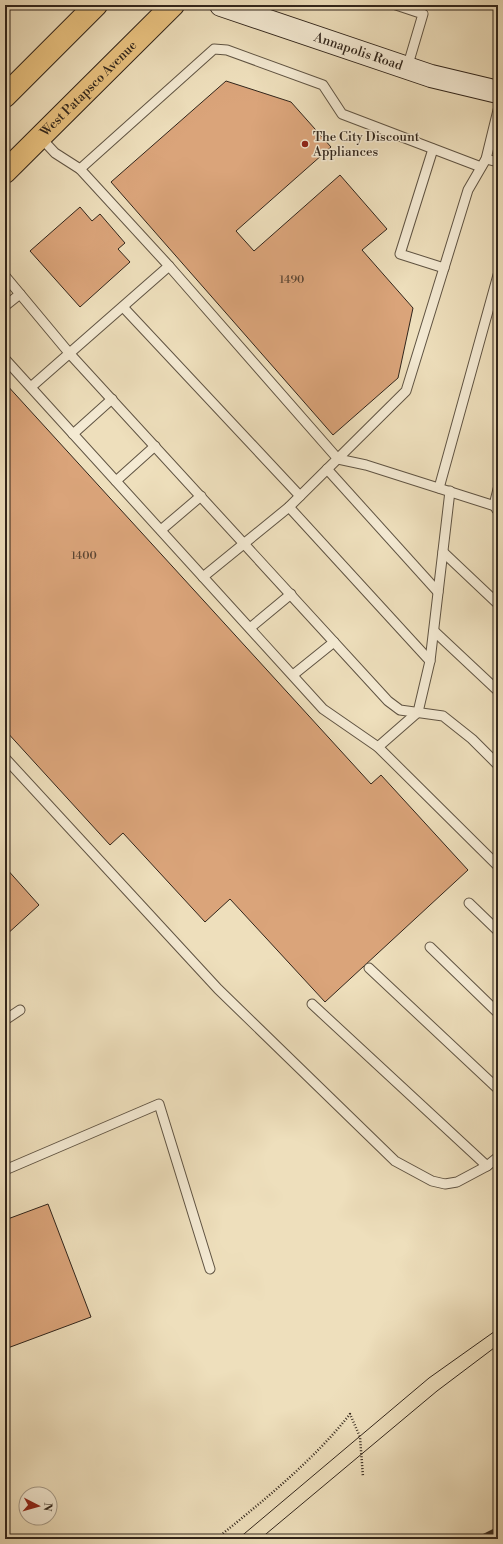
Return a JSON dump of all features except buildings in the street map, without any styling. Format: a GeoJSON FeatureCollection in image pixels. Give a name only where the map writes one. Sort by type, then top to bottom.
{"type":"FeatureCollection","features":[{"type":"Feature","properties":{"kind":"main road"},"geometry":{"type":"LineString","coordinates":[[5,96],[96,5]]}},
{"type":"Feature","properties":{"kind":"main road","name":"West Patapsco Avenue"},"geometry":{"type":"LineString","coordinates":[[5,172],[41,138],[173,5]]}},
{"type":"Feature","properties":{"kind":"main road","name":"Annapolis Road"},"geometry":{"type":"LineString","coordinates":[[221,5],[431,76],[498,92]]}},
{"type":"Feature","properties":{"kind":"lane"},"geometry":{"type":"LineString","coordinates":[[396,5],[423,14],[406,68]]}},
{"type":"Feature","properties":{"kind":"lane"},"geometry":{"type":"LineString","coordinates":[[80,169],[214,49],[228,50],[323,85],[342,114],[433,148],[483,163],[498,162]]}},
{"type":"Feature","properties":{"kind":"lane"},"geometry":{"type":"LineString","coordinates":[[203,577],[289,507],[406,391],[468,190],[483,163],[498,110]]}},
{"type":"Feature","properties":{"kind":"lane"},"geometry":{"type":"LineString","coordinates":[[41,138],[55,153],[80,169],[169,266],[338,459],[366,465],[450,491],[497,508],[498,489]]}},
{"type":"Feature","properties":{"kind":"lane"},"geometry":{"type":"LineString","coordinates":[[433,148],[400,254],[444,268]]}},
{"type":"Feature","properties":{"kind":"lane"},"geometry":{"type":"LineString","coordinates":[[31,387],[169,266]]}},
{"type":"Feature","properties":{"kind":"lane"},"geometry":{"type":"LineString","coordinates":[[438,488],[498,275]]}},
{"type":"Feature","properties":{"kind":"lane"},"geometry":{"type":"LineString","coordinates":[[5,276],[70,354],[388,701],[400,710],[443,716],[472,739],[498,765]]}},
{"type":"Feature","properties":{"kind":"lane"},"geometry":{"type":"LineString","coordinates":[[5,306],[20,294]]}},
{"type":"Feature","properties":{"kind":"lane"},"geometry":{"type":"LineString","coordinates":[[123,307],[300,496]]}},
{"type":"Feature","properties":{"kind":"lane"},"geometry":{"type":"LineString","coordinates":[[5,358],[323,709],[378,747],[498,866]]}},
{"type":"Feature","properties":{"kind":"lane"},"geometry":{"type":"LineString","coordinates":[[73,434],[112,399]]}},
{"type":"Feature","properties":{"kind":"lane"},"geometry":{"type":"LineString","coordinates":[[116,481],[155,446]]}},
{"type":"Feature","properties":{"kind":"lane"},"geometry":{"type":"LineString","coordinates":[[327,470],[438,592]]}},
{"type":"Feature","properties":{"kind":"lane"},"geometry":{"type":"LineString","coordinates":[[378,747],[418,712],[430,661],[450,491]]}},
{"type":"Feature","properties":{"kind":"lane"},"geometry":{"type":"LineString","coordinates":[[161,530],[201,496]]}},
{"type":"Feature","properties":{"kind":"lane"},"geometry":{"type":"LineString","coordinates":[[289,507],[430,661]]}},
{"type":"Feature","properties":{"kind":"lane"},"geometry":{"type":"LineString","coordinates":[[443,552],[498,604]]}},
{"type":"Feature","properties":{"kind":"lane"},"geometry":{"type":"LineString","coordinates":[[250,628],[291,594]]}},
{"type":"Feature","properties":{"kind":"lane"},"geometry":{"type":"LineString","coordinates":[[434,631],[498,691]]}},
{"type":"Feature","properties":{"kind":"lane"},"geometry":{"type":"LineString","coordinates":[[292,675],[334,642]]}},
{"type":"Feature","properties":{"kind":"lane"},"geometry":{"type":"LineString","coordinates":[[5,758],[218,989],[395,1161],[432,1181],[445,1184],[457,1182],[487,1166],[498,1157]]}},
{"type":"Feature","properties":{"kind":"lane"},"geometry":{"type":"LineString","coordinates":[[469,903],[498,931]]}},
{"type":"Feature","properties":{"kind":"lane"},"geometry":{"type":"LineString","coordinates":[[430,947],[498,1013]]}},
{"type":"Feature","properties":{"kind":"lane"},"geometry":{"type":"LineString","coordinates":[[369,968],[498,1089]]}},
{"type":"Feature","properties":{"kind":"lane"},"geometry":{"type":"LineString","coordinates":[[312,1004],[487,1166]]}},
{"type":"Feature","properties":{"kind":"lane"},"geometry":{"type":"LineString","coordinates":[[5,1020],[20,1010]]}},
{"type":"Feature","properties":{"kind":"lane"},"geometry":{"type":"LineString","coordinates":[[5,1170],[159,1104],[210,1269]]}},
{"type":"Feature","properties":{"kind":"path"},"geometry":{"type":"LineString","coordinates":[[216,1539],[255,1508],[334,1434],[350,1414],[360,1437],[363,1477]]}},
{"type":"Feature","properties":{"kind":"tram line"},"geometry":{"type":"LineString","coordinates":[[238,1539],[429,1378],[498,1329]]}},
{"type":"Feature","properties":{"kind":"tram line"},"geometry":{"type":"LineString","coordinates":[[260,1539],[437,1391],[498,1345]]}},
{"type":"Feature","properties":{"kind":"railway"},"geometry":{"type":"LineString","coordinates":[[478,1539],[498,1529]]}},
{"type":"Feature","properties":{"kind":"place","name":"The City Discount Appliances"},"geometry":{"type":"Point","coordinates":[305,144]}}]}
